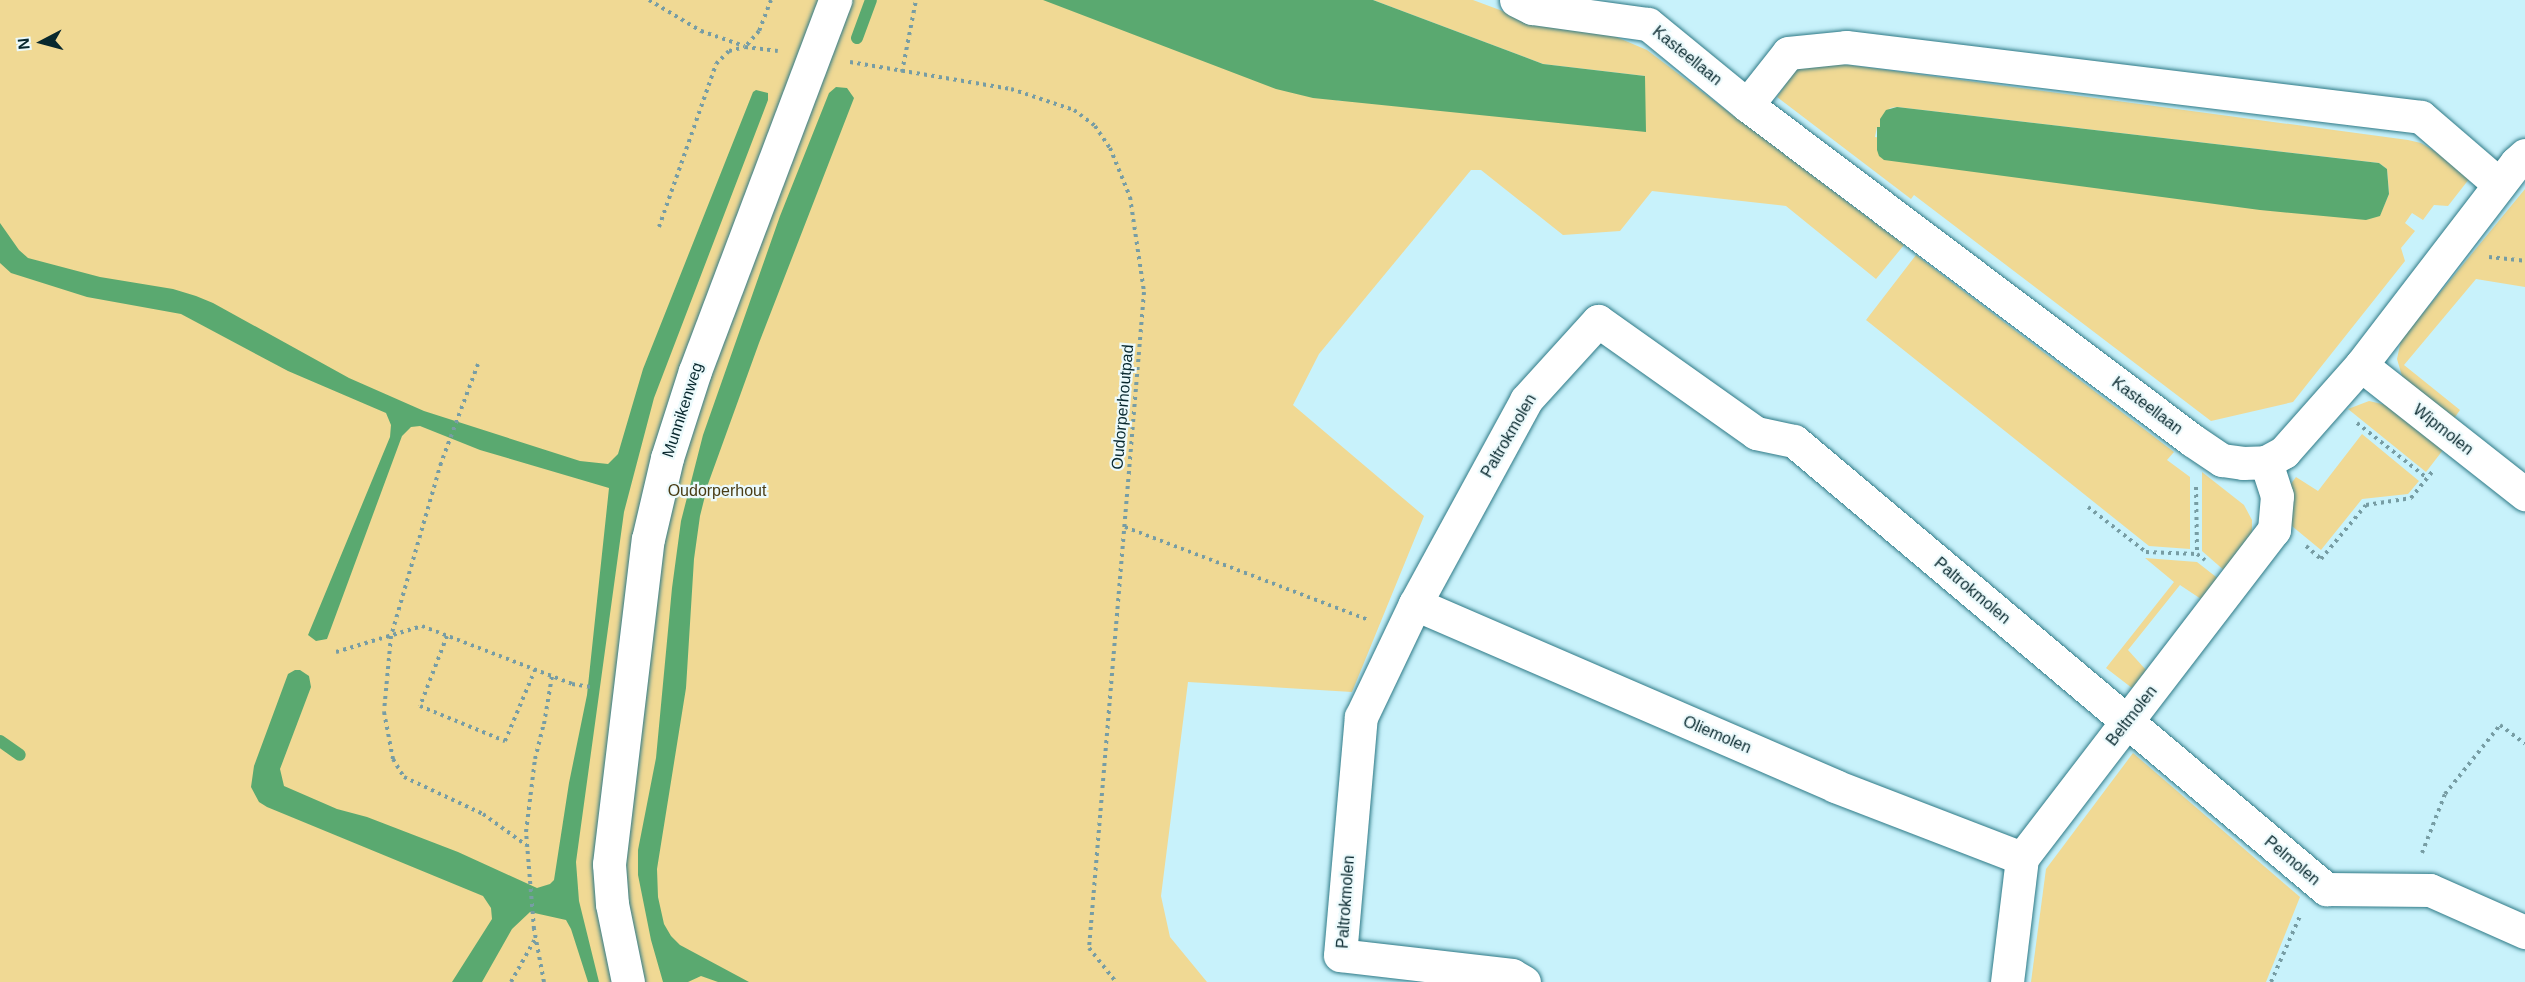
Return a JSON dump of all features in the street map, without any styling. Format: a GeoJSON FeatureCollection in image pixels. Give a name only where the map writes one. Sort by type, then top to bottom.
{"type":"FeatureCollection","features":[{"type":"Feature","properties":{"kind":"street","name":"Munnikenweg"},"geometry":{"type":"LineString","coordinates":[[628,982],[612,904],[610,843],[648,539],[667,458],[695,371],[835,0]]}},
{"type":"Feature","properties":{"kind":"street","name":"Kasteellaan"},"geometry":{"type":"LineString","coordinates":[[1516,0],[1532,8],[1647,24],[1747,105],[2205,449],[2222,460],[2243,463],[2266,462]]}},
{"type":"Feature","properties":{"kind":"street"},"geometry":{"type":"LineString","coordinates":[[1747,105],[1788,53],[1846,46],[2421,117],[2499,184]]}},
{"type":"Feature","properties":{"kind":"street"},"geometry":{"type":"LineString","coordinates":[[2266,462],[2284,452],[2361,365],[2499,184],[2525,155]]}},
{"type":"Feature","properties":{"kind":"street","name":"Paltrokmolen"},"geometry":{"type":"LineString","coordinates":[[1524,982],[1512,975],[1340,955],[1361,717],[1415,604],[1526,400],[1598,321],[1756,433],[1794,441],[2127,723]]}},
{"type":"Feature","properties":{"kind":"street","name":"Wipmolen"},"geometry":{"type":"LineString","coordinates":[[2361,365],[2525,494]]}},
{"type":"Feature","properties":{"kind":"street","name":"Beltmolen"},"geometry":{"type":"LineString","coordinates":[[2022,858],[2274,530],[2277,496],[2266,462]]}},
{"type":"Feature","properties":{"kind":"street","name":"Oliemolen"},"geometry":{"type":"LineString","coordinates":[[1415,604],[1835,786],[2022,858]]}},
{"type":"Feature","properties":{"kind":"street","name":"Pelmolen"},"geometry":{"type":"LineString","coordinates":[[2127,723],[2326,890],[2430,890],[2525,932]]}},
{"type":"Feature","properties":{"kind":"street"},"geometry":{"type":"LineString","coordinates":[[2007,982],[2022,858]]}},
{"type":"Feature","properties":{"kind":"path","name":"Oudorperhoutpad"},"geometry":{"type":"LineString","coordinates":[[649,0],[700,32],[745,47],[813,55],[1011,89],[1074,110],[1095,126],[1110,148],[1130,197],[1144,292],[1089,948],[1116,982]]}},
{"type":"Feature","properties":{"kind":"path"},"geometry":{"type":"LineString","coordinates":[[659,227],[716,64],[729,51],[745,47],[759,31],[771,0]]}},
{"type":"Feature","properties":{"kind":"path"},"geometry":{"type":"LineString","coordinates":[[902,72],[916,0]]}},
{"type":"Feature","properties":{"kind":"path"},"geometry":{"type":"LineString","coordinates":[[478,364],[441,463],[391,636],[384,712],[393,759],[404,777],[483,814],[526,845]]}},
{"type":"Feature","properties":{"kind":"path"},"geometry":{"type":"LineString","coordinates":[[2329,401],[2427,478]]}},
{"type":"Feature","properties":{"kind":"path"},"geometry":{"type":"LineString","coordinates":[[2304,544],[2321,559],[2366,505],[2411,498],[2458,441]]}},
{"type":"Feature","properties":{"kind":"path"},"geometry":{"type":"LineString","coordinates":[[2196,486],[2197,554]]}},
{"type":"Feature","properties":{"kind":"path"},"geometry":{"type":"LineString","coordinates":[[2088,507],[2146,552],[2197,554],[2234,583]]}},
{"type":"Feature","properties":{"kind":"path"},"geometry":{"type":"LineString","coordinates":[[1125,527],[1401,633]]}},
{"type":"Feature","properties":{"kind":"path"},"geometry":{"type":"LineString","coordinates":[[336,652],[422,626],[572,684]]}},
{"type":"Feature","properties":{"kind":"path"},"geometry":{"type":"LineString","coordinates":[[447,636],[420,706],[505,741],[535,670]]}},
{"type":"Feature","properties":{"kind":"path"},"geometry":{"type":"LineString","coordinates":[[543,982],[534,928],[526,845],[528,800],[552,676]]}},
{"type":"Feature","properties":{"kind":"path"},"geometry":{"type":"LineString","coordinates":[[2407,890],[2445,794],[2500,725],[2525,744]]}},
{"type":"Feature","properties":{"kind":"path"},"geometry":{"type":"LineString","coordinates":[[2271,982],[2300,916],[2326,890]]}},
{"type":"Feature","properties":{"kind":"path"},"geometry":{"type":"LineString","coordinates":[[511,982],[536,939]]}},
{"type":"Feature","properties":{"kind":"green space","name":"Oudorperhout"},"geometry":{"type":"Polygon","coordinates":[[[0,0],[1061,0],[1339,101],[1645,76],[1543,64],[1373,0],[1473,0],[1532,22],[1614,36],[1647,50],[1904,245],[1876,279],[1786,206],[1652,191],[1620,231],[1563,235],[1481,170],[1471,170],[1319,354],[1293,405],[1424,516],[1352,692],[1188,682],[1161,896],[1170,937],[1207,982],[0,982],[0,0]]]}},
{"type":"Feature","properties":{"kind":"green space"},"geometry":{"type":"Polygon","coordinates":[[[1812,60],[2408,140],[2421,143],[2473,174],[2448,206],[2434,205],[2423,220],[2412,213],[2405,223],[2415,231],[2401,248],[2405,261],[2293,402],[2211,421],[1914,195],[1911,199],[1777,97],[1799,65],[1812,60]],[[1897,107],[1890,108],[1880,127],[1877,127],[1875,137],[2380,215],[2389,194],[2387,169],[2379,163],[1897,107]]]}},
{"type":"Feature","properties":{"kind":"green space"},"geometry":{"type":"Polygon","coordinates":[[[2525,189],[2525,287],[2476,279],[2404,365],[2460,410],[2453,420],[2402,376],[2397,359],[2401,340],[2525,189]]]}},
{"type":"Feature","properties":{"kind":"green space"},"geometry":{"type":"Polygon","coordinates":[[[1916,255],[2174,452],[2167,460],[2190,477],[2190,549],[2149,546],[1866,320],[1916,255]]]}},
{"type":"Feature","properties":{"kind":"green space"},"geometry":{"type":"Polygon","coordinates":[[[2369,401],[2386,405],[2443,450],[2426,472],[2348,409],[2369,401]]]}},
{"type":"Feature","properties":{"kind":"green space"},"geometry":{"type":"Polygon","coordinates":[[[2362,434],[2419,481],[2408,494],[2362,499],[2321,550],[2287,522],[2287,489],[2296,477],[2318,491],[2362,434]]]}},
{"type":"Feature","properties":{"kind":"green space"},"geometry":{"type":"Polygon","coordinates":[[[2202,472],[2244,505],[2252,520],[2252,533],[2226,572],[2202,551],[2202,472]]]}},
{"type":"Feature","properties":{"kind":"green space"},"geometry":{"type":"Polygon","coordinates":[[[2145,558],[2197,562],[2220,580],[2201,599],[2180,585],[2128,650],[2146,670],[2132,688],[2106,668],[2174,582],[2145,558]]]}},
{"type":"Feature","properties":{"kind":"green space"},"geometry":{"type":"Polygon","coordinates":[[[2133,753],[2300,897],[2266,982],[2031,982],[2046,869],[2133,753]]]}},
{"type":"Feature","properties":{"kind":"shaded area"},"geometry":{"type":"Polygon","coordinates":[[[1043,0],[1373,0],[1543,64],[1645,76],[1646,132],[1313,98],[1276,89],[1043,0]]]}},
{"type":"Feature","properties":{"kind":"shaded area"},"geometry":{"type":"Polygon","coordinates":[[[836,87],[847,88],[854,98],[759,343],[708,484],[700,516],[694,559],[686,688],[657,869],[658,897],[664,924],[671,936],[680,945],[749,982],[718,982],[701,976],[688,982],[663,982],[651,940],[638,875],[638,850],[656,758],[672,588],[681,521],[703,435],[780,216],[829,93],[836,87]]]}},
{"type":"Feature","properties":{"kind":"shaded area"},"geometry":{"type":"Polygon","coordinates":[[[756,90],[768,93],[768,100],[654,398],[624,512],[576,862],[579,901],[599,982],[588,982],[566,920],[530,912],[512,929],[482,982],[452,982],[492,919],[491,908],[483,896],[267,807],[259,802],[251,787],[254,766],[288,674],[300,670],[309,676],[311,687],[280,769],[284,786],[337,809],[367,817],[458,852],[537,888],[550,884],[554,880],[569,783],[587,695],[609,488],[480,450],[420,426],[411,427],[402,436],[327,639],[316,641],[308,635],[390,437],[391,425],[386,413],[288,371],[181,314],[87,297],[11,273],[0,263],[0,223],[19,250],[28,258],[100,277],[173,289],[196,296],[213,303],[349,378],[424,411],[580,461],[608,464],[618,454],[643,369],[753,92],[756,90]]]}},
{"type":"Feature","properties":{"kind":"shaded area"},"geometry":{"type":"Polygon","coordinates":[[[1897,107],[2379,163],[2387,169],[2389,194],[2380,216],[2366,220],[2260,210],[1884,160],[1879,156],[1877,150],[1877,127],[1880,127],[1880,119],[1886,110],[1897,107]]]}},
{"type":"Feature","properties":{"kind":"waterway"},"geometry":{"type":"LineString","coordinates":[[857,38],[871,0]]}},
{"type":"Feature","properties":{"kind":"waterway"},"geometry":{"type":"LineString","coordinates":[[0,741],[20,755]]}}]}
